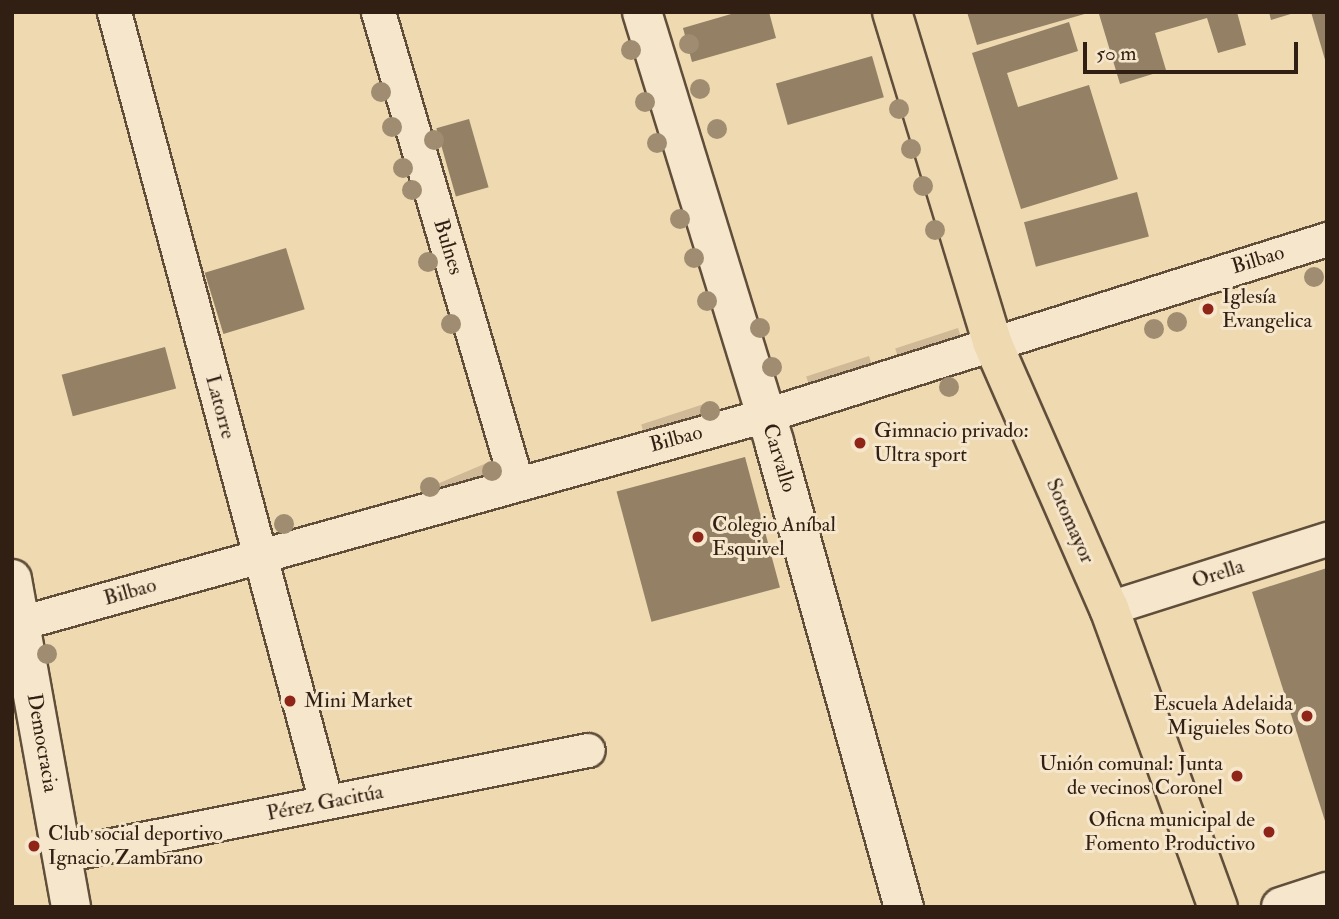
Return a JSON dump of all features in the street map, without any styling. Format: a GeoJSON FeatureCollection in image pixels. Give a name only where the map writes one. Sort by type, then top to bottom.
{"type":"FeatureCollection","features":[{"type":"Feature","properties":{"kind":"main road","name":"Carvallo"},"geometry":{"type":"LineString","coordinates":[[642,12],[766,415],[904,907]]}},
{"type":"Feature","properties":{"kind":"main road","name":"Sotomayor"},"geometry":{"type":"LineString","coordinates":[[892,12],[992,342],[1109,608],[1218,907]]}},
{"type":"Feature","properties":{"kind":"main road","name":"Democracia"},"geometry":{"type":"LineString","coordinates":[[12,579],[71,907]]}},
{"type":"Feature","properties":{"kind":"main road"},"geometry":{"type":"LineString","coordinates":[[1281,907],[1327,892]]}},
{"type":"Feature","properties":{"kind":"street","name":"Latorre"},"geometry":{"type":"LineString","coordinates":[[114,12],[326,802]]}},
{"type":"Feature","properties":{"kind":"street","name":"Bulnes"},"geometry":{"type":"LineString","coordinates":[[378,12],[517,482]]}},
{"type":"Feature","properties":{"kind":"street","name":"Bilbao"},"geometry":{"type":"LineString","coordinates":[[20,623],[517,482],[766,415],[1327,239]]}},
{"type":"Feature","properties":{"kind":"street","name":"Orella"},"geometry":{"type":"LineString","coordinates":[[1109,608],[1327,539]]}},
{"type":"Feature","properties":{"kind":"street","name":"Pérez Gacitúa"},"geometry":{"type":"LineString","coordinates":[[62,855],[588,750]]}},
{"type":"Feature","properties":{"kind":"shaded area"},"geometry":{"type":"Polygon","coordinates":[[[958,328],[962,340],[899,361],[895,348],[958,328]]]}},
{"type":"Feature","properties":{"kind":"shaded area"},"geometry":{"type":"Polygon","coordinates":[[[869,356],[873,368],[810,389],[806,376],[869,356]]]}},
{"type":"Feature","properties":{"kind":"shaded area"},"geometry":{"type":"Polygon","coordinates":[[[704,404],[708,416],[645,437],[641,424],[704,404]]]}},
{"type":"Feature","properties":{"kind":"shaded area"},"geometry":{"type":"Polygon","coordinates":[[[489,462],[494,474],[433,500],[428,488],[489,462]]]}},
{"type":"Feature","properties":{"kind":"building"},"geometry":{"type":"Polygon","coordinates":[[[738,12],[769,12],[776,38],[692,62],[683,28],[738,12]]]}},
{"type":"Feature","properties":{"kind":"building"},"geometry":{"type":"Polygon","coordinates":[[[967,12],[1088,12],[1088,13],[977,45],[967,12]]]}},
{"type":"Feature","properties":{"kind":"building"},"geometry":{"type":"Polygon","coordinates":[[[1237,12],[1246,45],[1218,53],[1207,18],[1155,33],[1166,70],[1120,84],[1099,14],[1237,12]]]}},
{"type":"Feature","properties":{"kind":"building"},"geometry":{"type":"Polygon","coordinates":[[[1269,12],[1293,12],[1294,13],[1271,20],[1269,12]]]}},
{"type":"Feature","properties":{"kind":"building"},"geometry":{"type":"Polygon","coordinates":[[[1311,12],[1327,12],[1327,63],[1326,63],[1311,12]]]}},
{"type":"Feature","properties":{"kind":"building"},"geometry":{"type":"Polygon","coordinates":[[[1069,22],[1078,51],[1007,73],[1018,107],[1089,85],[1118,179],[1021,209],[972,53],[1069,22]]]}},
{"type":"Feature","properties":{"kind":"building"},"geometry":{"type":"Polygon","coordinates":[[[872,56],[884,97],[788,125],[776,84],[872,56]]]}},
{"type":"Feature","properties":{"kind":"building"},"geometry":{"type":"Polygon","coordinates":[[[469,119],[489,187],[456,197],[436,128],[469,119]]]}},
{"type":"Feature","properties":{"kind":"building"},"geometry":{"type":"Polygon","coordinates":[[[1137,192],[1149,236],[1036,267],[1024,222],[1137,192]]]}},
{"type":"Feature","properties":{"kind":"building"},"geometry":{"type":"Polygon","coordinates":[[[286,248],[305,309],[223,334],[205,273],[286,248]]]}},
{"type":"Feature","properties":{"kind":"building"},"geometry":{"type":"Polygon","coordinates":[[[165,347],[176,389],[73,416],[62,375],[165,347]]]}},
{"type":"Feature","properties":{"kind":"building","name":"Colegio Aníbal Esquivel"},"geometry":{"type":"Polygon","coordinates":[[[745,457],[780,587],[651,622],[617,491],[745,457]]]}},
{"type":"Feature","properties":{"kind":"building","name":"Escuela Adelaida Miguieles Soto"},"geometry":{"type":"Polygon","coordinates":[[[1327,568],[1327,824],[1326,824],[1252,592],[1327,568]]]}},
{"type":"Feature","properties":{"kind":"place","name":"Iglesía Evangelica"},"geometry":{"type":"Point","coordinates":[1208,309]}},
{"type":"Feature","properties":{"kind":"place","name":"Gimnacio privado: Ultra sport"},"geometry":{"type":"Point","coordinates":[860,443]}},
{"type":"Feature","properties":{"kind":"place","name":"Colegio Aníbal Esquivel"},"geometry":{"type":"Point","coordinates":[698,537]}},
{"type":"Feature","properties":{"kind":"place","name":"Mini Market"},"geometry":{"type":"Point","coordinates":[290,701]}},
{"type":"Feature","properties":{"kind":"place","name":"Escuela Adelaida Miguieles Soto"},"geometry":{"type":"Point","coordinates":[1307,716]}},
{"type":"Feature","properties":{"kind":"place","name":"Unión comunal: Junta de vecinos Coronel"},"geometry":{"type":"Point","coordinates":[1237,776]}},
{"type":"Feature","properties":{"kind":"place","name":"Oficna municipal de Fomento Productivo"},"geometry":{"type":"Point","coordinates":[1269,832]}},
{"type":"Feature","properties":{"kind":"place","name":"Club social deportivo Ignacio Zambrano"},"geometry":{"type":"Point","coordinates":[34,846]}}]}
